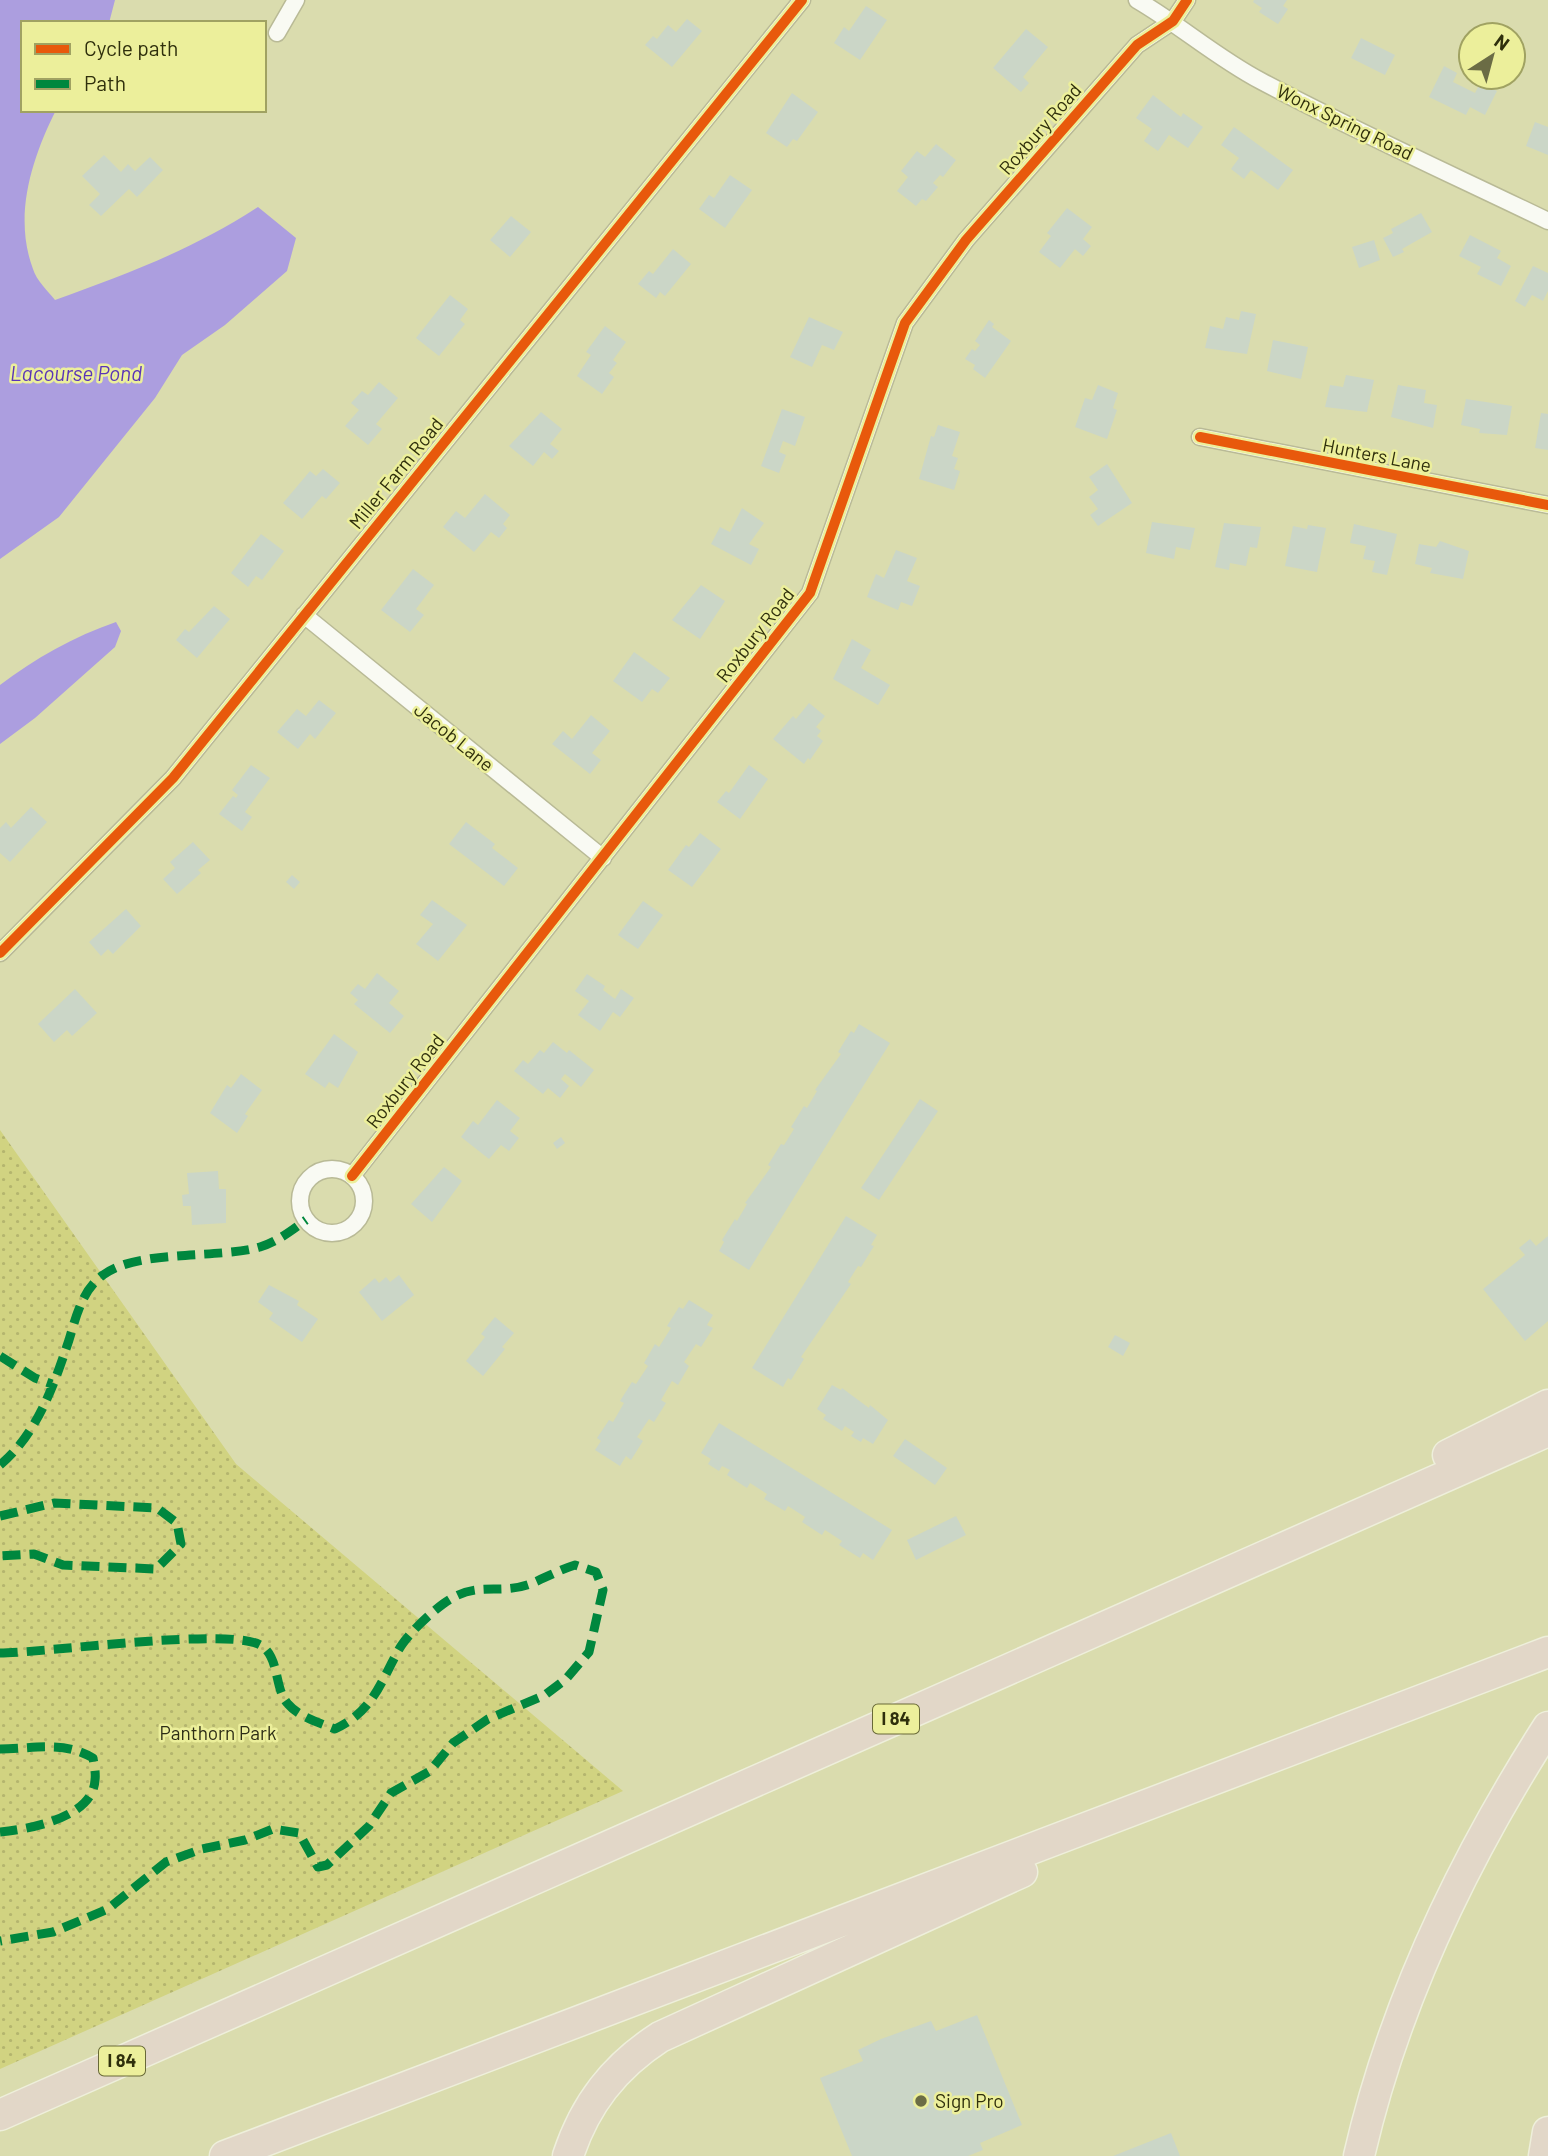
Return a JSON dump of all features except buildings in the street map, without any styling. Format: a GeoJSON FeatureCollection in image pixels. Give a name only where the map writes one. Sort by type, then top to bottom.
{"type":"FeatureCollection","features":[{"type":"Feature","properties":{"kind":"highway"},"geometry":{"type":"LineString","coordinates":[[1249,1563],[1444,1457],[1548,1405]]}},
{"type":"Feature","properties":{"kind":"highway","name":"I 84"},"geometry":{"type":"LineString","coordinates":[[0,2115],[1548,1431]]}},
{"type":"Feature","properties":{"kind":"highway"},"geometry":{"type":"LineString","coordinates":[[225,2156],[1548,1652]]}},
{"type":"Feature","properties":{"kind":"highway"},"geometry":{"type":"LineString","coordinates":[[568,2156],[591,2103],[610,2076],[636,2053],[660,2037],[915,1920],[1355,1725]]}},
{"type":"Feature","properties":{"kind":"highway"},"geometry":{"type":"LineString","coordinates":[[1359,2156],[1381,2077],[1427,1954],[1475,1850],[1548,1727]]}},
{"type":"Feature","properties":{"kind":"highway"},"geometry":{"type":"LineString","coordinates":[[1544,2156],[1548,2132]]}},
{"type":"Feature","properties":{"kind":"street"},"geometry":{"type":"LineString","coordinates":[[277,33],[296,0]]}},
{"type":"Feature","properties":{"kind":"street","name":"Miller Farm Road"},"geometry":{"type":"LineString","coordinates":[[0,953],[173,778],[802,0]]}},
{"type":"Feature","properties":{"kind":"street"},"geometry":{"type":"LineString","coordinates":[[1137,0],[1173,21],[1187,0]]}},
{"type":"Feature","properties":{"kind":"street","name":"Wonx Spring Road"},"geometry":{"type":"LineString","coordinates":[[1173,21],[1210,51],[1261,81],[1548,221]]}},
{"type":"Feature","properties":{"kind":"street","name":"Roxbury Road"},"geometry":{"type":"LineString","coordinates":[[352,1176],[810,593],[905,323],[966,240],[1137,46],[1173,21]]}},
{"type":"Feature","properties":{"kind":"street","name":"Hunters Lane"},"geometry":{"type":"LineString","coordinates":[[1200,437],[1548,505]]}},
{"type":"Feature","properties":{"kind":"street","name":"Jacob Lane"},"geometry":{"type":"LineString","coordinates":[[304,615],[603,858]]}},
{"type":"Feature","properties":{"kind":"street"},"geometry":{"type":"LineString","coordinates":[[325,1169],[340,1170],[352,1176],[363,1196],[358,1219],[337,1232],[313,1227],[304,1217],[300,1205],[306,1181],[325,1169]]}},
{"type":"Feature","properties":{"kind":"green space","name":"Panthorn Park"},"geometry":{"type":"Polygon","coordinates":[[[0,1130],[236,1464],[623,1791],[0,2069],[0,1130]]]}},
{"type":"Feature","properties":{"kind":"water","name":"Lacourse Pond"},"geometry":{"type":"Polygon","coordinates":[[[0,0],[115,0],[110,21],[21,21],[21,112],[55,112],[33,167],[25,208],[27,249],[39,281],[55,300],[185,248],[258,207],[296,238],[287,271],[225,325],[182,355],[155,398],[59,517],[0,559],[0,0]]]}},
{"type":"Feature","properties":{"kind":"water"},"geometry":{"type":"Polygon","coordinates":[[[116,622],[121,631],[115,647],[35,718],[0,744],[0,685],[55,649],[116,622]]]}},
{"type":"Feature","properties":{"kind":"marked path"},"geometry":{"type":"LineString","coordinates":[[0,1465],[24,1439],[43,1408],[81,1304],[90,1288],[103,1275],[136,1261],[260,1247],[278,1239],[306,1220]]}},
{"type":"Feature","properties":{"kind":"marked path"},"geometry":{"type":"LineString","coordinates":[[0,1356],[35,1378],[52,1384]]}},
{"type":"Feature","properties":{"kind":"marked path"},"geometry":{"type":"LineString","coordinates":[[0,1516],[54,1503],[157,1508],[177,1523],[181,1544],[156,1569],[63,1565],[34,1554],[0,1556]]}},
{"type":"Feature","properties":{"kind":"marked path"},"geometry":{"type":"LineString","coordinates":[[0,1653],[179,1639],[245,1641],[262,1646],[268,1652],[284,1698],[293,1709],[335,1729],[358,1714],[374,1696],[412,1632],[455,1596],[477,1590],[507,1589],[530,1584],[575,1565],[596,1572],[603,1590],[589,1652],[566,1679],[545,1695],[488,1719],[453,1743],[430,1771],[391,1793],[369,1826],[327,1865],[318,1867],[299,1833],[273,1829],[245,1840],[202,1849],[166,1862],[108,1909],[53,1932],[0,1941]]}},
{"type":"Feature","properties":{"kind":"marked path"},"geometry":{"type":"LineString","coordinates":[[0,1749],[59,1747],[82,1752],[93,1758],[95,1775],[92,1793],[72,1812],[42,1824],[0,1832]]}},
{"type":"Feature","properties":{"kind":"cycle path"},"geometry":{"type":"LineString","coordinates":[[0,953],[173,778],[802,0]]}},
{"type":"Feature","properties":{"kind":"cycle path"},"geometry":{"type":"LineString","coordinates":[[352,1176],[810,593],[905,323],[966,240],[1137,45],[1173,21],[1187,0]]}},
{"type":"Feature","properties":{"kind":"cycle path"},"geometry":{"type":"LineString","coordinates":[[1200,437],[1548,505]]}},
{"type":"Feature","properties":{"kind":"place","name":"Sign Pro"},"geometry":{"type":"Point","coordinates":[921,2101]}}]}
